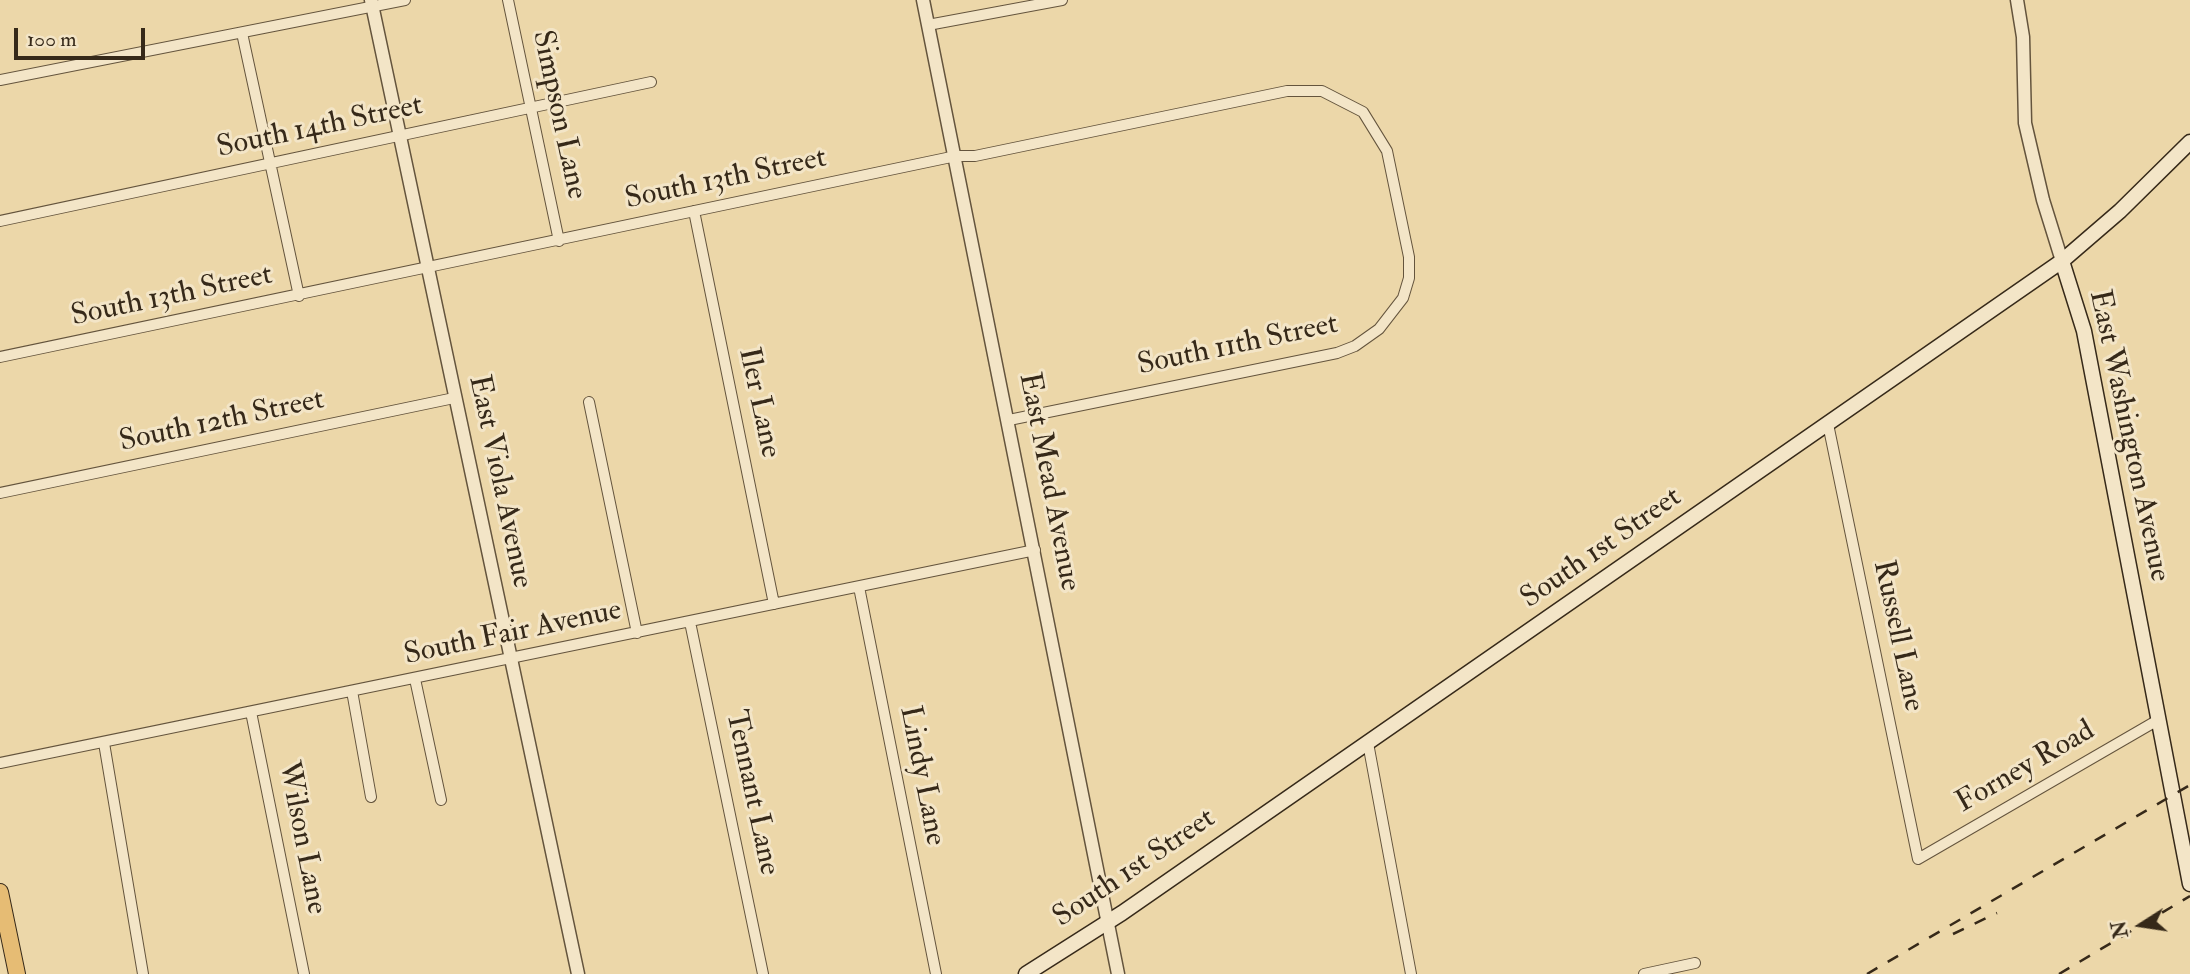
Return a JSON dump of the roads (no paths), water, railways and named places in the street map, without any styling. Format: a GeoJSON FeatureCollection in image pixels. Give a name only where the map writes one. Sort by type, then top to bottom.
{"type":"FeatureCollection","features":[{"type":"Feature","properties":{"kind":"main road","name":"South 1st Street"},"geometry":{"type":"LineString","coordinates":[[1026,974],[1108,922],[2062,261],[2120,211],[2190,142]]}},
{"type":"Feature","properties":{"kind":"main road","name":"East Washington Avenue"},"geometry":{"type":"LineString","coordinates":[[2062,261],[2084,331],[2190,884]]}},
{"type":"Feature","properties":{"kind":"main road"},"geometry":{"type":"LineString","coordinates":[[0,892],[17,974]]}},
{"type":"Feature","properties":{"kind":"street"},"geometry":{"type":"LineString","coordinates":[[0,80],[242,33],[372,3],[405,0]]}},
{"type":"Feature","properties":{"kind":"street","name":"Simpson Lane"},"geometry":{"type":"LineString","coordinates":[[509,0],[559,241]]}},
{"type":"Feature","properties":{"kind":"street","name":"East Mead Avenue"},"geometry":{"type":"LineString","coordinates":[[923,0],[1118,974]]}},
{"type":"Feature","properties":{"kind":"street"},"geometry":{"type":"LineString","coordinates":[[929,26],[1062,0]]}},
{"type":"Feature","properties":{"kind":"street","name":"East Washington Avenue"},"geometry":{"type":"LineString","coordinates":[[2017,0],[2022,37],[2025,123],[2043,200],[2062,261]]}},
{"type":"Feature","properties":{"kind":"street","name":"East Viola Avenue"},"geometry":{"type":"LineString","coordinates":[[372,3],[578,974]]}},
{"type":"Feature","properties":{"kind":"street"},"geometry":{"type":"LineString","coordinates":[[242,33],[299,296]]}},
{"type":"Feature","properties":{"kind":"street","name":"South 14th Street"},"geometry":{"type":"LineString","coordinates":[[0,221],[651,82]]}},
{"type":"Feature","properties":{"kind":"street","name":"South 13th Street"},"geometry":{"type":"LineString","coordinates":[[0,357],[956,156],[975,156],[1287,91],[1322,91],[1353,105],[1373,125],[1387,150],[1399,202]]}},
{"type":"Feature","properties":{"kind":"street","name":"South 11th Street"},"geometry":{"type":"LineString","coordinates":[[1009,420],[1320,357],[1355,346],[1387,321],[1403,298],[1409,278],[1409,257],[1399,202]]}},
{"type":"Feature","properties":{"kind":"street","name":"Iler Lane"},"geometry":{"type":"LineString","coordinates":[[694,211],[774,604]]}},
{"type":"Feature","properties":{"kind":"street","name":"South 12th Street"},"geometry":{"type":"LineString","coordinates":[[0,493],[454,398]]}},
{"type":"Feature","properties":{"kind":"street"},"geometry":{"type":"LineString","coordinates":[[589,402],[637,633]]}},
{"type":"Feature","properties":{"kind":"street","name":"Russell Lane"},"geometry":{"type":"LineString","coordinates":[[1828,424],[1918,859]]}},
{"type":"Feature","properties":{"kind":"street","name":"South Fair Avenue"},"geometry":{"type":"LineString","coordinates":[[0,764],[1035,550]]}},
{"type":"Feature","properties":{"kind":"street","name":"Lindy Lane"},"geometry":{"type":"LineString","coordinates":[[859,587],[936,974]]}},
{"type":"Feature","properties":{"kind":"street","name":"Tennant Lane"},"geometry":{"type":"LineString","coordinates":[[690,622],[763,974]]}},
{"type":"Feature","properties":{"kind":"street"},"geometry":{"type":"LineString","coordinates":[[415,679],[441,800]]}},
{"type":"Feature","properties":{"kind":"street"},"geometry":{"type":"LineString","coordinates":[[352,691],[371,797]]}},
{"type":"Feature","properties":{"kind":"street","name":"Wilson Lane"},"geometry":{"type":"LineString","coordinates":[[251,712],[304,974]]}},
{"type":"Feature","properties":{"kind":"street","name":"Forney Road"},"geometry":{"type":"LineString","coordinates":[[1918,859],[2158,720]]}},
{"type":"Feature","properties":{"kind":"street"},"geometry":{"type":"LineString","coordinates":[[104,743],[143,974]]}},
{"type":"Feature","properties":{"kind":"street"},"geometry":{"type":"LineString","coordinates":[[1368,743],[1411,974]]}},
{"type":"Feature","properties":{"kind":"street"},"geometry":{"type":"LineString","coordinates":[[1644,974],[1695,963]]}},
{"type":"Feature","properties":{"kind":"railway"},"geometry":{"type":"LineString","coordinates":[[1867,974],[2190,785]]}},
{"type":"Feature","properties":{"kind":"railway"},"geometry":{"type":"LineString","coordinates":[[2059,974],[2190,896]]}},
{"type":"Feature","properties":{"kind":"railway"},"geometry":{"type":"LineString","coordinates":[[1953,934],[1997,913]]}}]}
